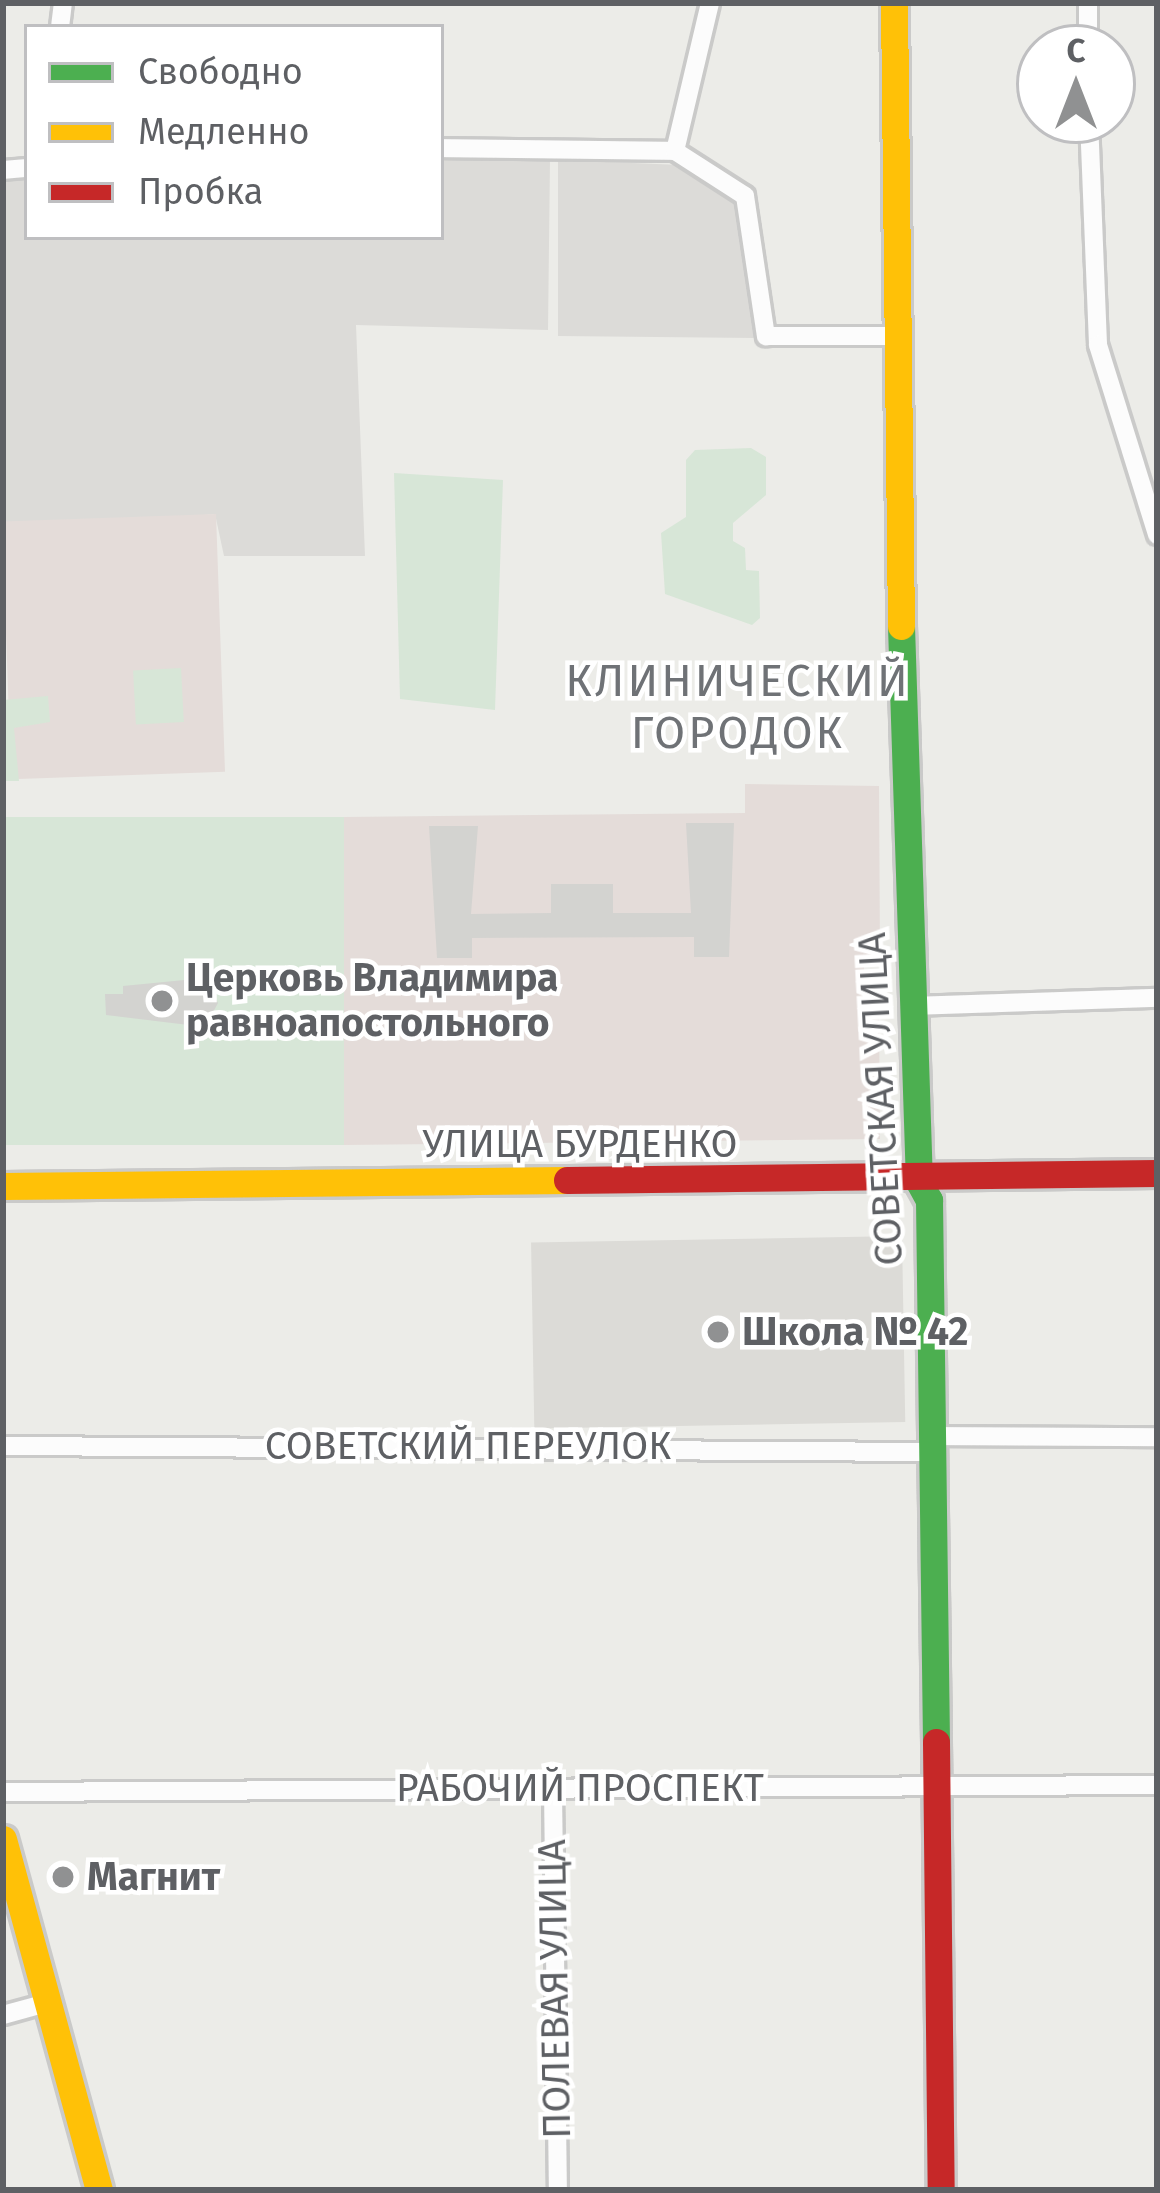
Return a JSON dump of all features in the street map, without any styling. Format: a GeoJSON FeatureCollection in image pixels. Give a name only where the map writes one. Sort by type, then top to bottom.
{"type":"FeatureCollection","features":[{"type":"Feature","properties":{"kind":"main road","name":"СОВЕТСКАЯ УЛИЦА"},"geometry":{"type":"LineString","coordinates":[[894,3],[913,1006],[933,1444],[941,2190]]}},
{"type":"Feature","properties":{"kind":"main road","name":"УЛИЦА БУРДЕНКО"},"geometry":{"type":"LineString","coordinates":[[3,1207],[924,1191],[1157,1173]]}},
{"type":"Feature","properties":{"kind":"main road","name":"УЛИЦА БУРДЕНКО"},"geometry":{"type":"LineString","coordinates":[[3,1186],[1157,1191]]}},
{"type":"Feature","properties":{"kind":"main road"},"geometry":{"type":"LineString","coordinates":[[3,1839],[43,2004],[99,2190]]}},
{"type":"Feature","properties":{"kind":"street"},"geometry":{"type":"LineString","coordinates":[[675,151],[710,3]]}},
{"type":"Feature","properties":{"kind":"street"},"geometry":{"type":"LineString","coordinates":[[1090,144],[1098,345],[1157,535]]}},
{"type":"Feature","properties":{"kind":"street"},"geometry":{"type":"LineString","coordinates":[[444,148],[675,151],[746,196],[766,336],[898,335]]}},
{"type":"Feature","properties":{"kind":"street"},"geometry":{"type":"LineString","coordinates":[[913,1006],[1157,998]]}},
{"type":"Feature","properties":{"kind":"street","name":"СОВЕТСКИЙ ПЕРЕУЛОК"},"geometry":{"type":"LineString","coordinates":[[3,1446],[933,1444],[1157,1437]]}},
{"type":"Feature","properties":{"kind":"street","name":"РАБОЧИЙ ПРОСПЕКТ"},"geometry":{"type":"LineString","coordinates":[[3,1792],[1157,1785]]}},
{"type":"Feature","properties":{"kind":"street","name":"ПОЛЕВАЯ УЛИЦА"},"geometry":{"type":"LineString","coordinates":[[553,1789],[558,2190]]}},
{"type":"Feature","properties":{"kind":"street"},"geometry":{"type":"LineString","coordinates":[[3,2015],[43,2004]]}},
{"type":"Feature","properties":{"kind":"shaded area"},"geometry":{"type":"Polygon","coordinates":[[[444,159],[550,160],[548,330],[356,325],[365,556],[224,556],[215,514],[3,533],[3,177],[24,178],[24,240],[444,240],[444,159]]]}},
{"type":"Feature","properties":{"kind":"shaded area"},"geometry":{"type":"Polygon","coordinates":[[[558,160],[681,165],[744,206],[754,338],[558,336],[558,160]]]}},
{"type":"Feature","properties":{"kind":"shaded area"},"geometry":{"type":"Polygon","coordinates":[[[216,514],[225,772],[11,779],[3,521],[216,514]]]}},
{"type":"Feature","properties":{"kind":"shaded area"},"geometry":{"type":"Polygon","coordinates":[[[745,784],[879,786],[880,958],[864,959],[864,1013],[879,1013],[880,1139],[343,1145],[344,817],[745,813],[745,784]]]}},
{"type":"Feature","properties":{"kind":"shaded area","name":"Школа № 42"},"geometry":{"type":"Polygon","coordinates":[[[902,1236],[905,1422],[534,1428],[531,1242],[902,1236]]]}},
{"type":"Feature","properties":{"kind":"green space"},"geometry":{"type":"Polygon","coordinates":[[[751,448],[766,457],[766,495],[733,523],[733,541],[745,548],[746,570],[759,571],[760,618],[752,625],[665,594],[661,533],[686,517],[686,460],[695,450],[751,448]]]}},
{"type":"Feature","properties":{"kind":"green space"},"geometry":{"type":"Polygon","coordinates":[[[394,473],[503,480],[495,710],[400,699],[394,473]]]}},
{"type":"Feature","properties":{"kind":"green space"},"geometry":{"type":"Polygon","coordinates":[[[181,668],[184,722],[136,724],[133,671],[181,668]]]}},
{"type":"Feature","properties":{"kind":"green space"},"geometry":{"type":"Polygon","coordinates":[[[48,696],[50,722],[14,728],[19,781],[3,781],[3,700],[48,696]]]}},
{"type":"Feature","properties":{"kind":"green space"},"geometry":{"type":"Polygon","coordinates":[[[3,817],[344,817],[344,1145],[3,1145],[3,817]]]}},
{"type":"Feature","properties":{"kind":"building"},"geometry":{"type":"Polygon","coordinates":[[[686,823],[734,823],[729,957],[694,957],[694,937],[472,938],[472,958],[437,958],[429,826],[478,826],[471,914],[551,913],[551,884],[613,884],[613,913],[691,913],[686,823]]]}},
{"type":"Feature","properties":{"kind":"building","name":"Церковь Владимира равноапостольного"},"geometry":{"type":"Polygon","coordinates":[[[205,978],[218,1003],[205,1027],[106,1015],[105,994],[123,994],[123,986],[205,978]]]}},
{"type":"Feature","properties":{"kind":"traffic: fast"},"geometry":{"type":"LineString","coordinates":[[901,626],[919,1182],[929,1200],[936,1742]]}},
{"type":"Feature","properties":{"kind":"traffic: slow"},"geometry":{"type":"LineString","coordinates":[[894,3],[901,626]]}},
{"type":"Feature","properties":{"kind":"traffic: slow"},"geometry":{"type":"LineString","coordinates":[[3,1186],[567,1180]]}},
{"type":"Feature","properties":{"kind":"traffic: slow"},"geometry":{"type":"LineString","coordinates":[[3,1839],[99,2190]]}},
{"type":"Feature","properties":{"kind":"traffic: jam"},"geometry":{"type":"LineString","coordinates":[[567,1180],[1157,1173]]}},
{"type":"Feature","properties":{"kind":"traffic: jam"},"geometry":{"type":"LineString","coordinates":[[936,1742],[941,2190]]}},
{"type":"Feature","properties":{"kind":"place","name":"Церковь Владимира равноапостольного"},"geometry":{"type":"Point","coordinates":[162,1001]}},
{"type":"Feature","properties":{"kind":"place","name":"Школа № 42"},"geometry":{"type":"Point","coordinates":[718,1332]}},
{"type":"Feature","properties":{"kind":"place","name":"Магнит"},"geometry":{"type":"Point","coordinates":[63,1877]}},
{"type":"Feature","properties":{"kind":"district","name":"КЛИНИЧЕСКИЙ ГОРОДОК"},"geometry":{"type":"Point","coordinates":[738,708]}}]}
